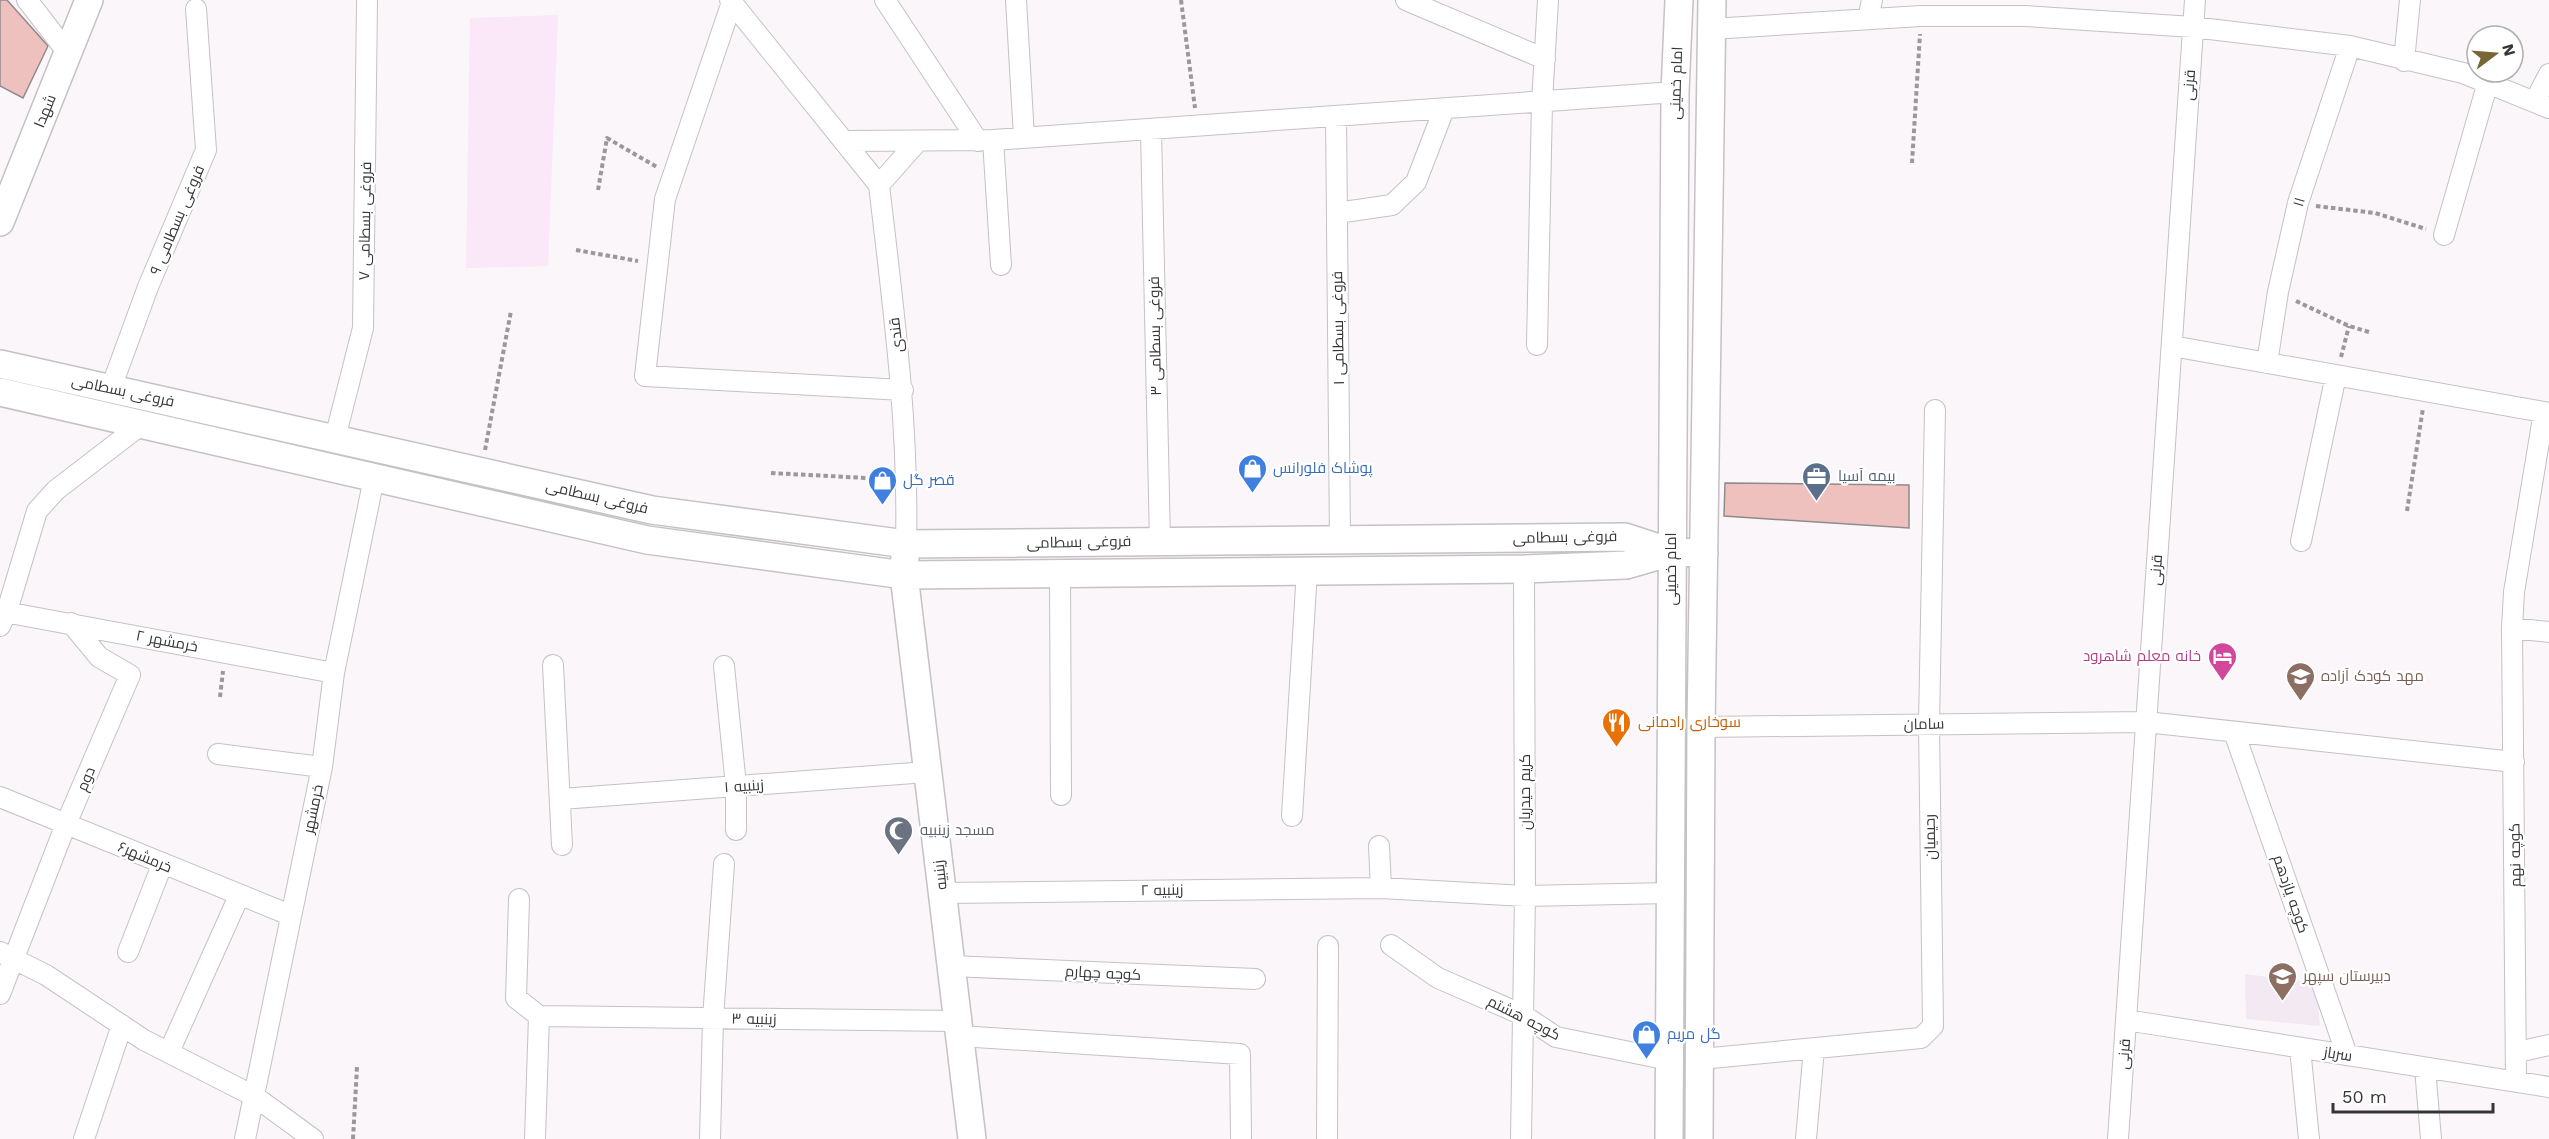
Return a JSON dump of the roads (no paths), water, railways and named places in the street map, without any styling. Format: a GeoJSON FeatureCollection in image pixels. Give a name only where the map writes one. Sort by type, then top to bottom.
{"type":"FeatureCollection","features":[{"type":"Feature","properties":{"kind":"main road","name":"شهدا"},"geometry":{"type":"LineString","coordinates":[[0,222],[89,0]]}},
{"type":"Feature","properties":{"kind":"main road","name":"امام خمینی"},"geometry":{"type":"LineString","coordinates":[[1669,1139],[1675,92],[1679,0]]}},
{"type":"Feature","properties":{"kind":"main road"},"geometry":{"type":"LineString","coordinates":[[1699,1139],[1701,727],[1712,0]]}},
{"type":"Feature","properties":{"kind":"main road","name":"فروغی بسطامی"},"geometry":{"type":"LineString","coordinates":[[0,364],[652,510],[906,544],[1625,537],[1671,552]]}},
{"type":"Feature","properties":{"kind":"main road","name":"فروغی بسطامی"},"geometry":{"type":"LineString","coordinates":[[0,392],[647,540],[904,575],[1626,565],[1671,552]]}},
{"type":"Feature","properties":{"kind":"main road","name":"زینبیه"},"geometry":{"type":"LineString","coordinates":[[906,544],[904,575],[972,1139]]}},
{"type":"Feature","properties":{"kind":"main road"},"geometry":{"type":"LineString","coordinates":[[1671,552],[1704,553]]}},
{"type":"Feature","properties":{"kind":"street"},"geometry":{"type":"LineString","coordinates":[[27,0],[68,53]]}},
{"type":"Feature","properties":{"kind":"street","name":"فروغی بسطامی ۷"},"geometry":{"type":"LineString","coordinates":[[335,438],[363,328],[367,0]]}},
{"type":"Feature","properties":{"kind":"street"},"geometry":{"type":"LineString","coordinates":[[885,0],[986,141],[1001,265]]}},
{"type":"Feature","properties":{"kind":"street"},"geometry":{"type":"LineString","coordinates":[[1016,0],[1024,137]]}},
{"type":"Feature","properties":{"kind":"street"},"geometry":{"type":"LineString","coordinates":[[1406,0],[1545,59]]}},
{"type":"Feature","properties":{"kind":"street"},"geometry":{"type":"LineString","coordinates":[[1537,345],[1542,102],[1548,0]]}},
{"type":"Feature","properties":{"kind":"street","name":"قرنی"},"geometry":{"type":"LineString","coordinates":[[2118,1139],[2195,0]]}},
{"type":"Feature","properties":{"kind":"street"},"geometry":{"type":"LineString","coordinates":[[2404,60],[2410,0]]}},
{"type":"Feature","properties":{"kind":"street"},"geometry":{"type":"LineString","coordinates":[[731,1],[846,141],[879,185],[918,141]]}},
{"type":"Feature","properties":{"kind":"street"},"geometry":{"type":"LineString","coordinates":[[731,1],[664,199],[645,376],[903,390]]}},
{"type":"Feature","properties":{"kind":"street","name":"فروغی بسطامی ۹"},"geometry":{"type":"LineString","coordinates":[[111,388],[148,288],[206,150],[196,9]]}},
{"type":"Feature","properties":{"kind":"street"},"geometry":{"type":"LineString","coordinates":[[1711,29],[1870,10],[1921,16],[2025,16],[2193,27],[2350,46],[2465,74]]}},
{"type":"Feature","properties":{"kind":"street","name":"۱۱"},"geometry":{"type":"LineString","coordinates":[[2267,363],[2278,292],[2298,203],[2350,46]]}},
{"type":"Feature","properties":{"kind":"street"},"geometry":{"type":"LineString","coordinates":[[2493,84],[2542,105],[2549,75]]}},
{"type":"Feature","properties":{"kind":"street"},"geometry":{"type":"LineString","coordinates":[[2444,235],[2487,84]]}},
{"type":"Feature","properties":{"kind":"street"},"geometry":{"type":"LineString","coordinates":[[846,141],[986,141],[1675,92]]}},
{"type":"Feature","properties":{"kind":"street"},"geometry":{"type":"LineString","coordinates":[[1337,213],[1392,205],[1416,182],[1444,109]]}},
{"type":"Feature","properties":{"kind":"street","name":"فروغی بسطامی ۱"},"geometry":{"type":"LineString","coordinates":[[1336,116],[1340,540]]}},
{"type":"Feature","properties":{"kind":"street","name":"فروغی بسطامی ۳"},"geometry":{"type":"LineString","coordinates":[[1151,130],[1160,542]]}},
{"type":"Feature","properties":{"kind":"street","name":"قندی"},"geometry":{"type":"LineString","coordinates":[[879,185],[903,390],[908,480],[906,544]]}},
{"type":"Feature","properties":{"kind":"street"},"geometry":{"type":"LineString","coordinates":[[2172,346],[2546,412]]}},
{"type":"Feature","properties":{"kind":"street"},"geometry":{"type":"LineString","coordinates":[[2301,541],[2336,375]]}},
{"type":"Feature","properties":{"kind":"street","name":"رحیمیان"},"geometry":{"type":"LineString","coordinates":[[1701,1059],[1921,1038],[1933,1026],[1929,724],[1935,410]]}},
{"type":"Feature","properties":{"kind":"street","name":"کوچه نهم"},"geometry":{"type":"LineString","coordinates":[[2516,1082],[2518,1052],[2512,628],[2514,592],[2546,412]]}},
{"type":"Feature","properties":{"kind":"street"},"geometry":{"type":"LineString","coordinates":[[2,616],[37,511],[56,490],[142,424]]}},
{"type":"Feature","properties":{"kind":"street","name":"خرمشهر"},"geometry":{"type":"LineString","coordinates":[[245,1139],[322,767],[334,672],[374,478]]}},
{"type":"Feature","properties":{"kind":"street","name":"کریم حیدریان"},"geometry":{"type":"LineString","coordinates":[[1521,1139],[1525,896],[1524,568]]}},
{"type":"Feature","properties":{"kind":"street"},"geometry":{"type":"LineString","coordinates":[[1292,816],[1307,570]]}},
{"type":"Feature","properties":{"kind":"street"},"geometry":{"type":"LineString","coordinates":[[1060,574],[1061,795]]}},
{"type":"Feature","properties":{"kind":"street","name":"خرمشهر ۲"},"geometry":{"type":"LineString","coordinates":[[2,616],[71,623],[334,672]]}},
{"type":"Feature","properties":{"kind":"street","name":"دوم"},"geometry":{"type":"LineString","coordinates":[[0,994],[7,956],[130,675],[99,657],[71,623]]}},
{"type":"Feature","properties":{"kind":"street"},"geometry":{"type":"LineString","coordinates":[[2512,628],[2549,632]]}},
{"type":"Feature","properties":{"kind":"street"},"geometry":{"type":"LineString","coordinates":[[553,665],[562,845]]}},
{"type":"Feature","properties":{"kind":"street"},"geometry":{"type":"LineString","coordinates":[[724,666],[736,786],[736,830]]}},
{"type":"Feature","properties":{"kind":"street","name":"سامان"},"geometry":{"type":"LineString","coordinates":[[1701,727],[2146,722],[2514,762]]}},
{"type":"Feature","properties":{"kind":"street","name":"کوچه یازدهم"},"geometry":{"type":"LineString","coordinates":[[2235,732],[2347,1055]]}},
{"type":"Feature","properties":{"kind":"street"},"geometry":{"type":"LineString","coordinates":[[218,754],[322,767]]}},
{"type":"Feature","properties":{"kind":"street","name":"زینبیه ۱"},"geometry":{"type":"LineString","coordinates":[[561,799],[927,772]]}},
{"type":"Feature","properties":{"kind":"street","name":"خرمشهر۶"},"geometry":{"type":"LineString","coordinates":[[0,797],[162,865],[290,915]]}},
{"type":"Feature","properties":{"kind":"street"},"geometry":{"type":"LineString","coordinates":[[1379,846],[1381,888]]}},
{"type":"Feature","properties":{"kind":"street"},"geometry":{"type":"LineString","coordinates":[[710,1139],[713,1018],[724,864]]}},
{"type":"Feature","properties":{"kind":"street"},"geometry":{"type":"LineString","coordinates":[[128,952],[162,865]]}},
{"type":"Feature","properties":{"kind":"street","name":"زینبیه ۲"},"geometry":{"type":"LineString","coordinates":[[942,893],[1381,888],[1525,896],[1670,893]]}},
{"type":"Feature","properties":{"kind":"street"},"geometry":{"type":"LineString","coordinates":[[169,1052],[239,896]]}},
{"type":"Feature","properties":{"kind":"street"},"geometry":{"type":"LineString","coordinates":[[519,899],[516,998],[544,1016],[535,1139]]}},
{"type":"Feature","properties":{"kind":"street","name":"کوچه هشتم"},"geometry":{"type":"LineString","coordinates":[[1391,945],[1438,978],[1523,1016],[1556,1037],[1669,1060]]}},
{"type":"Feature","properties":{"kind":"street"},"geometry":{"type":"LineString","coordinates":[[1327,1139],[1328,946]]}},
{"type":"Feature","properties":{"kind":"street"},"geometry":{"type":"LineString","coordinates":[[7,956],[46,975],[122,1025],[169,1052],[254,1096],[313,1139]]}},
{"type":"Feature","properties":{"kind":"street","name":"کوچه چهارم"},"geometry":{"type":"LineString","coordinates":[[951,966],[1255,979]]}},
{"type":"Feature","properties":{"kind":"street","name":"زینبیه ۳"},"geometry":{"type":"LineString","coordinates":[[544,1016],[713,1018],[958,1029],[1240,1054],[1241,1139]]}},
{"type":"Feature","properties":{"kind":"street","name":"سرباز"},"geometry":{"type":"LineString","coordinates":[[2126,1020],[2549,1087]]}},
{"type":"Feature","properties":{"kind":"street"},"geometry":{"type":"LineString","coordinates":[[84,1139],[122,1025]]}},
{"type":"Feature","properties":{"kind":"street"},"geometry":{"type":"LineString","coordinates":[[2518,1052],[2549,1045]]}},
{"type":"Feature","properties":{"kind":"street"},"geometry":{"type":"LineString","coordinates":[[1806,1139],[1814,1048]]}},
{"type":"Feature","properties":{"kind":"street"},"geometry":{"type":"LineString","coordinates":[[2300,1048],[2309,1139]]}},
{"type":"Feature","properties":{"kind":"street"},"geometry":{"type":"LineString","coordinates":[[2424,1068],[2431,1139]]}},
{"type":"Feature","properties":{"kind":"place","name":"پوشاک فلورانس"},"geometry":{"type":"Point","coordinates":[1252,494]}},
{"type":"Feature","properties":{"kind":"place","name":"بیمه آسیا"},"geometry":{"type":"Point","coordinates":[1817,502]}},
{"type":"Feature","properties":{"kind":"place","name":"قصر گل"},"geometry":{"type":"Point","coordinates":[882,506]}},
{"type":"Feature","properties":{"kind":"place","name":"خانه معلم شاهرود"},"geometry":{"type":"Point","coordinates":[2222,682]}},
{"type":"Feature","properties":{"kind":"place","name":"مهد کودک آزاده"},"geometry":{"type":"Point","coordinates":[2300,702]}},
{"type":"Feature","properties":{"kind":"place","name":"سوخاری رادمانی"},"geometry":{"type":"Point","coordinates":[1617,748]}},
{"type":"Feature","properties":{"kind":"place","name":"مسجد زینبیه"},"geometry":{"type":"Point","coordinates":[899,856]}},
{"type":"Feature","properties":{"kind":"place","name":"دبیرستان سپهر"},"geometry":{"type":"Point","coordinates":[2282,1002]}},
{"type":"Feature","properties":{"kind":"place","name":"گل مریم"},"geometry":{"type":"Point","coordinates":[1646,1060]}}]}
